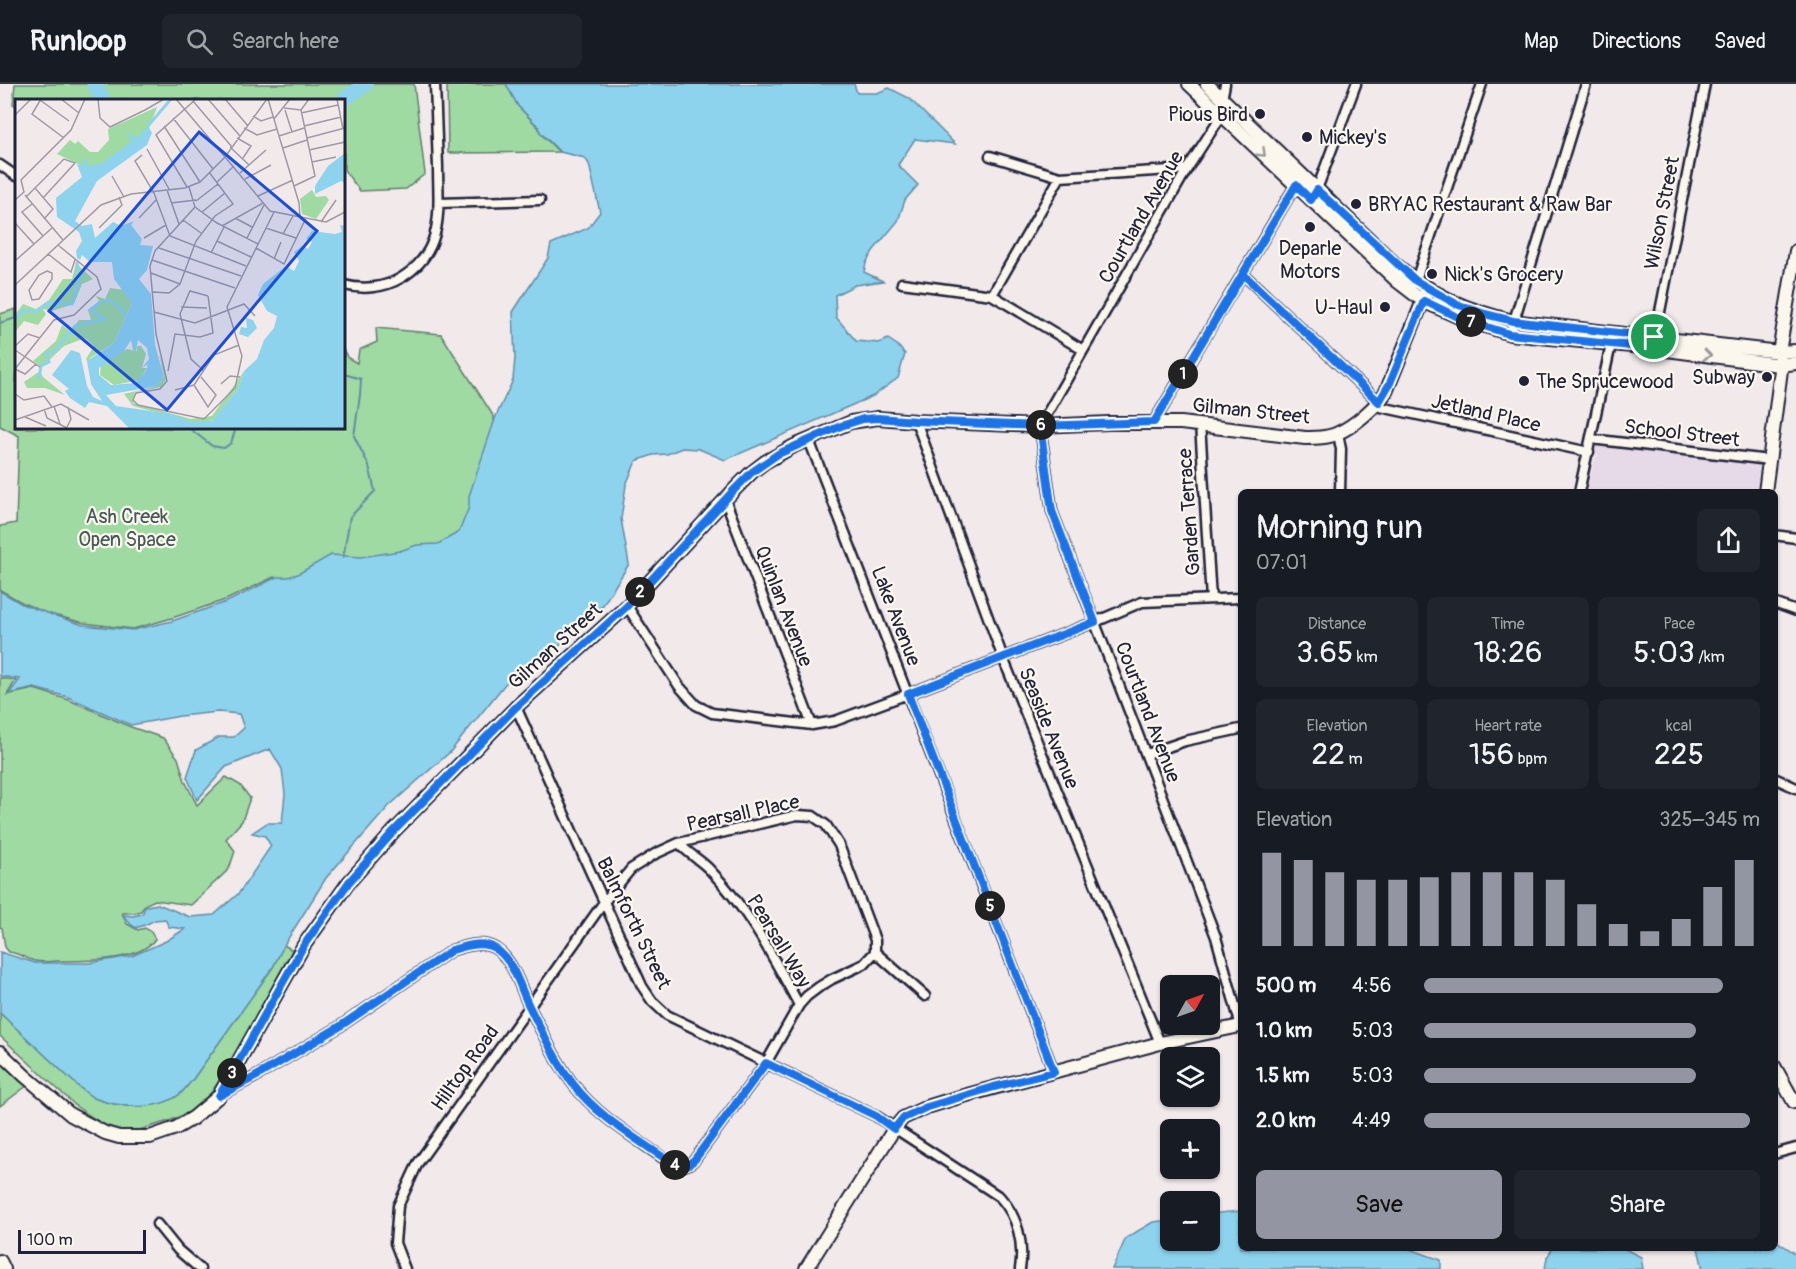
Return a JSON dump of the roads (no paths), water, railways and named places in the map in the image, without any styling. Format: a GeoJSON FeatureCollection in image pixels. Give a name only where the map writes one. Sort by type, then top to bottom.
{"type":"FeatureCollection","features":[{"type":"Feature","properties":{"kind":"street"},"geometry":{"type":"LineString","coordinates":[[345,285],[374,288],[397,280],[424,259],[434,239],[439,203],[435,84]]}},
{"type":"Feature","properties":{"kind":"street"},"geometry":{"type":"LineString","coordinates":[[1189,84],[1314,195],[1397,281],[1413,286],[1462,319],[1509,334],[1612,338]]}},
{"type":"Feature","properties":{"kind":"street"},"geometry":{"type":"LineString","coordinates":[[1207,84],[1298,180]]}},
{"type":"Feature","properties":{"kind":"street","name":"Courtland Avenue"},"geometry":{"type":"LineString","coordinates":[[1226,84],[1218,121],[1187,169],[1040,426],[1052,511],[1216,937],[1238,1017]]}},
{"type":"Feature","properties":{"kind":"street"},"geometry":{"type":"LineString","coordinates":[[1314,195],[1356,84]]}},
{"type":"Feature","properties":{"kind":"street"},"geometry":{"type":"LineString","coordinates":[[1413,286],[1482,84]]}},
{"type":"Feature","properties":{"kind":"street"},"geometry":{"type":"LineString","coordinates":[[1509,334],[1586,84]]}},
{"type":"Feature","properties":{"kind":"street","name":"Wilson Street"},"geometry":{"type":"LineString","coordinates":[[1653,343],[1705,84]]}},
{"type":"Feature","properties":{"kind":"street"},"geometry":{"type":"LineString","coordinates":[[990,156],[1060,177],[1187,169]]}},
{"type":"Feature","properties":{"kind":"street"},"geometry":{"type":"LineString","coordinates":[[0,165],[15,175]]}},
{"type":"Feature","properties":{"kind":"street"},"geometry":{"type":"LineString","coordinates":[[992,295],[1060,177]]}},
{"type":"Feature","properties":{"kind":"street"},"geometry":{"type":"LineString","coordinates":[[1154,422],[1298,180]]}},
{"type":"Feature","properties":{"kind":"street"},"geometry":{"type":"LineString","coordinates":[[439,203],[540,200]]}},
{"type":"Feature","properties":{"kind":"street"},"geometry":{"type":"LineString","coordinates":[[1765,489],[1780,365],[1779,352],[1796,251]]}},
{"type":"Feature","properties":{"kind":"street"},"geometry":{"type":"LineString","coordinates":[[1243,274],[1378,404]]}},
{"type":"Feature","properties":{"kind":"street"},"geometry":{"type":"LineString","coordinates":[[902,283],[992,295],[1083,350]]}},
{"type":"Feature","properties":{"kind":"street"},"geometry":{"type":"LineString","coordinates":[[1425,295],[1513,321],[1612,338],[1779,352],[1796,351]]}},
{"type":"Feature","properties":{"kind":"street","name":"Gilman Street"},"geometry":{"type":"LineString","coordinates":[[0,1052],[72,1115],[92,1127],[118,1137],[150,1137],[166,1133],[193,1118],[219,1096],[304,945],[349,882],[394,831],[516,707],[627,606],[752,472],[786,450],[841,426],[863,419],[878,418],[1040,426],[1154,422],[1200,424],[1305,438],[1338,434],[1378,404],[1390,383],[1425,295]]}},
{"type":"Feature","properties":{"kind":"street"},"geometry":{"type":"LineString","coordinates":[[1580,489],[1612,338]]}},
{"type":"Feature","properties":{"kind":"street"},"geometry":{"type":"LineString","coordinates":[[1653,343],[1780,365],[1796,363]]}},
{"type":"Feature","properties":{"kind":"street","name":"Jetland Place"},"geometry":{"type":"LineString","coordinates":[[1378,404],[1588,452]]}},
{"type":"Feature","properties":{"kind":"street","name":"Seaside Avenue"},"geometry":{"type":"LineString","coordinates":[[916,421],[1003,658],[1160,1043]]}},
{"type":"Feature","properties":{"kind":"street","name":"Garden Terrace"},"geometry":{"type":"LineString","coordinates":[[1200,424],[1211,599]]}},
{"type":"Feature","properties":{"kind":"street"},"geometry":{"type":"LineString","coordinates":[[1338,434],[1341,449],[1340,489]]}},
{"type":"Feature","properties":{"kind":"street","name":"School Street"},"geometry":{"type":"LineString","coordinates":[[1591,439],[1769,460]]}},
{"type":"Feature","properties":{"kind":"street","name":"Lake Avenue"},"geometry":{"type":"LineString","coordinates":[[809,440],[1054,1072]]}},
{"type":"Feature","properties":{"kind":"street","name":"Quinlan Avenue"},"geometry":{"type":"LineString","coordinates":[[725,499],[812,725]]}},
{"type":"Feature","properties":{"kind":"street"},"geometry":{"type":"LineString","coordinates":[[1778,536],[1796,538]]}},
{"type":"Feature","properties":{"kind":"street"},"geometry":{"type":"LineString","coordinates":[[627,606],[679,686],[696,705],[712,712],[812,725],[835,721],[908,694],[1142,602],[1238,598]]}},
{"type":"Feature","properties":{"kind":"street"},"geometry":{"type":"LineString","coordinates":[[1778,604],[1796,611]]}},
{"type":"Feature","properties":{"kind":"street","name":"Balmforth Street"},"geometry":{"type":"LineString","coordinates":[[516,707],[642,986],[652,1002],[667,1015],[876,1116],[1000,1197],[1006,1204],[1020,1234],[1022,1251],[1020,1269]]}},
{"type":"Feature","properties":{"kind":"street"},"geometry":{"type":"LineString","coordinates":[[1147,754],[1185,741],[1238,729]]}},
{"type":"Feature","properties":{"kind":"street"},"geometry":{"type":"LineString","coordinates":[[1778,780],[1796,788]]}},
{"type":"Feature","properties":{"kind":"street","name":"Pearsall Place"},"geometry":{"type":"LineString","coordinates":[[604,902],[632,869],[655,854],[679,843],[797,815],[813,816],[826,825],[839,845],[875,940],[876,952]]}},
{"type":"Feature","properties":{"kind":"street","name":"Pearsall Way"},"geometry":{"type":"LineString","coordinates":[[679,843],[686,852],[709,868],[754,925],[799,1005]]}},
{"type":"Feature","properties":{"kind":"street","name":"Hilltop Road"},"geometry":{"type":"LineString","coordinates":[[405,1269],[395,1243],[398,1206],[418,1163],[604,902]]}},
{"type":"Feature","properties":{"kind":"street"},"geometry":{"type":"LineString","coordinates":[[219,1096],[339,1027],[452,950],[472,944],[487,945],[509,962],[529,1008],[558,1062],[591,1106],[670,1162],[680,1166],[688,1165],[695,1159],[766,1063],[799,1005],[819,987],[864,964],[876,952],[925,996]]}},
{"type":"Feature","properties":{"kind":"street"},"geometry":{"type":"LineString","coordinates":[[806,1269],[903,1118],[927,1107],[994,1087],[1238,1024]]}},
{"type":"Feature","properties":{"kind":"street"},"geometry":{"type":"LineString","coordinates":[[1778,1073],[1795,1102]]}},
{"type":"Feature","properties":{"kind":"street"},"geometry":{"type":"LineString","coordinates":[[1778,1153],[1796,1148]]}},
{"type":"Feature","properties":{"kind":"street"},"geometry":{"type":"LineString","coordinates":[[157,1224],[178,1250],[200,1269]]}},
{"type":"Feature","properties":{"kind":"street"},"geometry":{"type":"LineString","coordinates":[[0,1262],[4,1269]]}},
{"type":"Feature","properties":{"kind":"water"},"geometry":{"type":"Polygon","coordinates":[[[506,84],[854,84],[857,93],[877,93],[889,88],[909,98],[955,144],[915,139],[898,165],[918,185],[905,200],[898,221],[866,263],[864,272],[883,281],[855,285],[835,295],[836,317],[856,341],[879,343],[888,339],[905,354],[898,378],[873,396],[725,460],[699,449],[682,448],[636,461],[626,485],[621,519],[629,564],[603,605],[569,639],[505,684],[450,752],[389,806],[326,878],[284,945],[273,967],[181,1093],[172,1099],[150,1106],[127,1106],[94,1098],[79,1087],[0,1013],[0,952],[35,963],[89,963],[132,956],[166,941],[185,929],[169,927],[165,919],[154,920],[135,927],[123,915],[142,914],[146,906],[158,904],[190,917],[214,915],[239,893],[271,846],[265,836],[252,833],[267,823],[282,823],[285,794],[282,769],[270,749],[226,767],[197,800],[187,777],[196,750],[219,737],[234,737],[244,728],[239,714],[218,712],[131,725],[68,697],[34,688],[9,694],[20,679],[0,676],[0,591],[22,604],[83,625],[133,630],[172,621],[229,601],[277,577],[298,574],[331,555],[361,557],[400,551],[417,545],[438,544],[459,532],[469,507],[469,496],[496,416],[513,380],[515,358],[513,312],[548,258],[551,244],[588,228],[600,212],[589,164],[585,158],[560,152],[518,106],[506,84]]]}},
{"type":"Feature","properties":{"kind":"water"},"geometry":{"type":"Polygon","coordinates":[[[1238,1211],[1238,1251],[1416,1251],[1441,1260],[1441,1269],[1112,1269],[1126,1238],[1153,1222],[1160,1221],[1160,1251],[1220,1251],[1220,1213],[1238,1211]]]}},
{"type":"Feature","properties":{"kind":"water"},"geometry":{"type":"Polygon","coordinates":[[[1778,1242],[1796,1254],[1796,1269],[1703,1269],[1699,1251],[1778,1251],[1778,1242]]]}},
{"type":"Feature","properties":{"kind":"water"},"geometry":{"type":"Polygon","coordinates":[[[1551,1251],[1629,1251],[1641,1257],[1643,1269],[1545,1269],[1547,1257],[1551,1251]]]}},
{"type":"Feature","properties":{"kind":"waterway"},"geometry":{"type":"LineString","coordinates":[[94,84],[102,99]]}},
{"type":"Feature","properties":{"kind":"waterway"},"geometry":{"type":"LineString","coordinates":[[344,99],[366,84]]}},
{"type":"Feature","properties":{"kind":"waterway"},"geometry":{"type":"LineString","coordinates":[[0,323],[15,318]]}},
{"type":"Feature","properties":{"kind":"waterway"},"geometry":{"type":"LineString","coordinates":[[343,558],[350,517],[375,491],[369,466],[354,436],[361,379],[345,374]]}},
{"type":"Feature","properties":{"kind":"waterway"},"geometry":{"type":"LineString","coordinates":[[190,429],[212,446],[224,448],[231,443],[236,429]]}},
{"type":"Feature","properties":{"kind":"place","name":"Pious Bird"},"geometry":{"type":"Point","coordinates":[1260,114]}},
{"type":"Feature","properties":{"kind":"place","name":"Mickey's"},"geometry":{"type":"Point","coordinates":[1307,137]}},
{"type":"Feature","properties":{"kind":"place","name":"BRYAC Restaurant & Raw Bar"},"geometry":{"type":"Point","coordinates":[1356,204]}},
{"type":"Feature","properties":{"kind":"place","name":"Deparle Motors"},"geometry":{"type":"Point","coordinates":[1310,227]}},
{"type":"Feature","properties":{"kind":"place","name":"Nick's Grocery"},"geometry":{"type":"Point","coordinates":[1432,274]}},
{"type":"Feature","properties":{"kind":"place","name":"U-Haul"},"geometry":{"type":"Point","coordinates":[1385,307]}},
{"type":"Feature","properties":{"kind":"place","name":"Subway"},"geometry":{"type":"Point","coordinates":[1767,377]}},
{"type":"Feature","properties":{"kind":"place","name":"The Sprucewood"},"geometry":{"type":"Point","coordinates":[1524,381]}},
{"type":"Feature","properties":{"kind":"park label","name":"Ash Creek Open Space"},"geometry":{"type":"Point","coordinates":[127,528]}}]}
